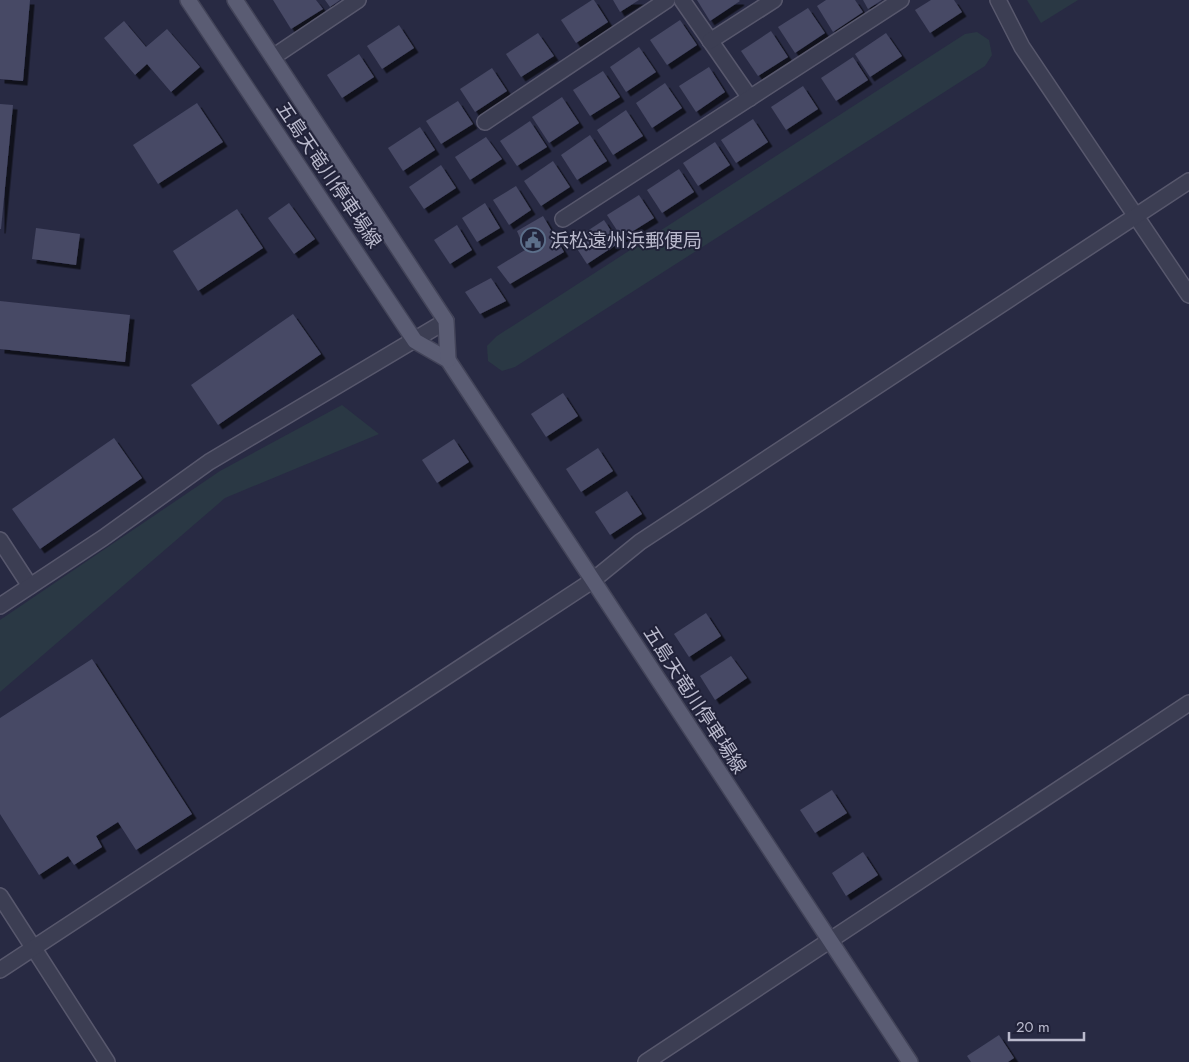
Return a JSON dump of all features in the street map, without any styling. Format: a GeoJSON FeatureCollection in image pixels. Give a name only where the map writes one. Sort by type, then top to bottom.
{"type":"FeatureCollection","features":[{"type":"Feature","properties":{"kind":"main road","name":"五島天竜川停車場線"},"geometry":{"type":"LineString","coordinates":[[188,0],[415,341],[448,360],[910,1062]]}},
{"type":"Feature","properties":{"kind":"main road","name":"五島天竜川停車場線"},"geometry":{"type":"LineString","coordinates":[[235,0],[446,321]]}},
{"type":"Feature","properties":{"kind":"main road"},"geometry":{"type":"LineString","coordinates":[[446,321],[448,360]]}},
{"type":"Feature","properties":{"kind":"street"},"geometry":{"type":"LineString","coordinates":[[273,57],[358,0]]}},
{"type":"Feature","properties":{"kind":"street"},"geometry":{"type":"LineString","coordinates":[[485,122],[667,0]]}},
{"type":"Feature","properties":{"kind":"street"},"geometry":{"type":"LineString","coordinates":[[682,0],[750,98]]}},
{"type":"Feature","properties":{"kind":"street"},"geometry":{"type":"LineString","coordinates":[[710,41],[774,0]]}},
{"type":"Feature","properties":{"kind":"street"},"geometry":{"type":"LineString","coordinates":[[563,219],[901,0]]}},
{"type":"Feature","properties":{"kind":"street"},"geometry":{"type":"LineString","coordinates":[[998,0],[1022,47],[1189,296]]}},
{"type":"Feature","properties":{"kind":"street"},"geometry":{"type":"LineString","coordinates":[[0,970],[592,580],[640,542],[1189,181]]}},
{"type":"Feature","properties":{"kind":"street"},"geometry":{"type":"LineString","coordinates":[[0,606],[103,538],[209,462],[446,321]]}},
{"type":"Feature","properties":{"kind":"street"},"geometry":{"type":"LineString","coordinates":[[0,540],[30,586]]}},
{"type":"Feature","properties":{"kind":"street"},"geometry":{"type":"LineString","coordinates":[[646,1062],[1189,703]]}},
{"type":"Feature","properties":{"kind":"street"},"geometry":{"type":"LineString","coordinates":[[0,896],[107,1062]]}},
{"type":"Feature","properties":{"kind":"shaded area"},"geometry":{"type":"Polygon","coordinates":[[[1027,0],[1078,0],[1041,23],[1027,0]]]}},
{"type":"Feature","properties":{"kind":"shaded area"},"geometry":{"type":"Polygon","coordinates":[[[977,32],[989,40],[992,55],[985,66],[515,367],[502,371],[488,361],[487,346],[497,336],[965,34],[977,32]]]}},
{"type":"Feature","properties":{"kind":"shaded area"},"geometry":{"type":"Polygon","coordinates":[[[342,405],[379,434],[225,498],[0,692],[0,620],[220,471],[342,405]]]}},
{"type":"Feature","properties":{"kind":"building"},"geometry":{"type":"Polygon","coordinates":[[[0,0],[30,0],[23,81],[0,79],[0,0]]]}},
{"type":"Feature","properties":{"kind":"building"},"geometry":{"type":"Polygon","coordinates":[[[273,0],[316,0],[323,9],[291,29],[273,0]]]}},
{"type":"Feature","properties":{"kind":"building"},"geometry":{"type":"Polygon","coordinates":[[[325,0],[340,0],[330,7],[325,0]]]}},
{"type":"Feature","properties":{"kind":"building"},"geometry":{"type":"Polygon","coordinates":[[[594,0],[608,22],[576,43],[561,20],[594,0]]]}},
{"type":"Feature","properties":{"kind":"building"},"geometry":{"type":"Polygon","coordinates":[[[613,0],[639,0],[620,12],[613,0]]]}},
{"type":"Feature","properties":{"kind":"building"},"geometry":{"type":"Polygon","coordinates":[[[697,0],[739,0],[740,1],[710,21],[697,0]]]}},
{"type":"Feature","properties":{"kind":"building"},"geometry":{"type":"Polygon","coordinates":[[[826,0],[855,0],[863,12],[833,32],[817,6],[826,0]]]}},
{"type":"Feature","properties":{"kind":"building"},"geometry":{"type":"Polygon","coordinates":[[[863,0],[882,0],[868,9],[863,0]]]}},
{"type":"Feature","properties":{"kind":"building"},"geometry":{"type":"Polygon","coordinates":[[[931,0],[954,0],[962,12],[930,33],[915,10],[931,0]]]}},
{"type":"Feature","properties":{"kind":"building"},"geometry":{"type":"Polygon","coordinates":[[[808,8],[825,33],[795,53],[778,27],[808,8]]]}},
{"type":"Feature","properties":{"kind":"building"},"geometry":{"type":"Polygon","coordinates":[[[680,20],[697,45],[667,65],[650,40],[680,20]]]}},
{"type":"Feature","properties":{"kind":"building"},"geometry":{"type":"Polygon","coordinates":[[[124,21],[146,47],[167,29],[200,67],[171,92],[147,64],[135,75],[104,38],[124,21]]]}},
{"type":"Feature","properties":{"kind":"building"},"geometry":{"type":"Polygon","coordinates":[[[399,25],[414,48],[382,69],[367,46],[399,25]]]}},
{"type":"Feature","properties":{"kind":"building"},"geometry":{"type":"Polygon","coordinates":[[[771,31],[788,57],[758,76],[741,51],[771,31]]]}},
{"type":"Feature","properties":{"kind":"building"},"geometry":{"type":"Polygon","coordinates":[[[538,33],[554,56],[521,77],[506,54],[538,33]]]}},
{"type":"Feature","properties":{"kind":"building"},"geometry":{"type":"Polygon","coordinates":[[[886,33],[902,56],[870,77],[855,54],[886,33]]]}},
{"type":"Feature","properties":{"kind":"building"},"geometry":{"type":"Polygon","coordinates":[[[639,47],[656,72],[626,92],[610,67],[639,47]]]}},
{"type":"Feature","properties":{"kind":"building"},"geometry":{"type":"Polygon","coordinates":[[[359,54],[374,77],[342,98],[327,75],[359,54]]]}},
{"type":"Feature","properties":{"kind":"building"},"geometry":{"type":"Polygon","coordinates":[[[853,57],[868,80],[836,101],[821,78],[853,57]]]}},
{"type":"Feature","properties":{"kind":"building"},"geometry":{"type":"Polygon","coordinates":[[[709,67],[725,92],[696,112],[679,86],[709,67]]]}},
{"type":"Feature","properties":{"kind":"building"},"geometry":{"type":"Polygon","coordinates":[[[492,68],[507,91],[475,112],[460,89],[492,68]]]}},
{"type":"Feature","properties":{"kind":"building"},"geometry":{"type":"Polygon","coordinates":[[[603,71],[620,97],[590,116],[573,90],[603,71]]]}},
{"type":"Feature","properties":{"kind":"building"},"geometry":{"type":"Polygon","coordinates":[[[665,83],[682,108],[652,128],[636,103],[665,83]]]}},
{"type":"Feature","properties":{"kind":"building"},"geometry":{"type":"Polygon","coordinates":[[[803,86],[818,109],[786,130],[771,107],[803,86]]]}},
{"type":"Feature","properties":{"kind":"building"},"geometry":{"type":"Polygon","coordinates":[[[562,97],[579,123],[549,143],[532,117],[562,97]]]}},
{"type":"Feature","properties":{"kind":"building"},"geometry":{"type":"Polygon","coordinates":[[[458,101],[473,124],[441,144],[426,121],[458,101]]]}},
{"type":"Feature","properties":{"kind":"building"},"geometry":{"type":"Polygon","coordinates":[[[197,103],[223,142],[158,184],[133,145],[197,103]]]}},
{"type":"Feature","properties":{"kind":"building"},"geometry":{"type":"Polygon","coordinates":[[[0,104],[13,105],[1,229],[0,229],[0,104]]]}},
{"type":"Feature","properties":{"kind":"building"},"geometry":{"type":"Polygon","coordinates":[[[626,110],[643,136],[613,155],[597,130],[626,110]]]}},
{"type":"Feature","properties":{"kind":"building"},"geometry":{"type":"Polygon","coordinates":[[[753,119],[768,142],[736,163],[721,140],[753,119]]]}},
{"type":"Feature","properties":{"kind":"building"},"geometry":{"type":"Polygon","coordinates":[[[530,121],[547,147],[517,166],[500,141],[530,121]]]}},
{"type":"Feature","properties":{"kind":"building"},"geometry":{"type":"Polygon","coordinates":[[[420,127],[435,150],[403,171],[388,148],[420,127]]]}},
{"type":"Feature","properties":{"kind":"building"},"geometry":{"type":"Polygon","coordinates":[[[590,135],[607,161],[577,180],[561,155],[590,135]]]}},
{"type":"Feature","properties":{"kind":"building"},"geometry":{"type":"Polygon","coordinates":[[[486,137],[502,159],[470,180],[455,157],[486,137]]]}},
{"type":"Feature","properties":{"kind":"building"},"geometry":{"type":"Polygon","coordinates":[[[715,142],[730,165],[698,186],[683,163],[715,142]]]}},
{"type":"Feature","properties":{"kind":"building"},"geometry":{"type":"Polygon","coordinates":[[[553,161],[570,187],[541,206],[524,181],[553,161]]]}},
{"type":"Feature","properties":{"kind":"building"},"geometry":{"type":"Polygon","coordinates":[[[441,165],[456,188],[424,209],[409,187],[441,165]]]}},
{"type":"Feature","properties":{"kind":"building"},"geometry":{"type":"Polygon","coordinates":[[[679,169],[694,192],[662,213],[647,190],[679,169]]]}},
{"type":"Feature","properties":{"kind":"building"},"geometry":{"type":"Polygon","coordinates":[[[516,186],[531,210],[509,225],[493,200],[516,186]]]}},
{"type":"Feature","properties":{"kind":"building"},"geometry":{"type":"Polygon","coordinates":[[[639,195],[654,218],[622,238],[607,215],[639,195]]]}},
{"type":"Feature","properties":{"kind":"building"},"geometry":{"type":"Polygon","coordinates":[[[289,203],[315,239],[294,254],[268,218],[289,203]]]}},
{"type":"Feature","properties":{"kind":"building"},"geometry":{"type":"Polygon","coordinates":[[[485,203],[500,228],[477,242],[462,218],[485,203]]]}},
{"type":"Feature","properties":{"kind":"building"},"geometry":{"type":"Polygon","coordinates":[[[237,209],[263,248],[198,291],[173,251],[237,209]]]}},
{"type":"Feature","properties":{"kind":"building"},"geometry":{"type":"Polygon","coordinates":[[[543,216],[564,252],[510,284],[497,267],[525,250],[517,231],[543,216]]]}},
{"type":"Feature","properties":{"kind":"building"},"geometry":{"type":"Polygon","coordinates":[[[604,220],[619,243],[587,264],[572,241],[604,220]]]}},
{"type":"Feature","properties":{"kind":"building"},"geometry":{"type":"Polygon","coordinates":[[[457,225],[472,250],[450,264],[434,240],[457,225]]]}},
{"type":"Feature","properties":{"kind":"building"},"geometry":{"type":"Polygon","coordinates":[[[36,228],[80,234],[76,265],[32,259],[36,228]]]}},
{"type":"Feature","properties":{"kind":"building"},"geometry":{"type":"Polygon","coordinates":[[[491,278],[506,301],[480,314],[465,292],[491,278]]]}},
{"type":"Feature","properties":{"kind":"building"},"geometry":{"type":"Polygon","coordinates":[[[0,301],[130,315],[125,362],[0,349],[0,301]]]}},
{"type":"Feature","properties":{"kind":"building"},"geometry":{"type":"Polygon","coordinates":[[[293,314],[321,354],[218,425],[191,385],[293,314]]]}},
{"type":"Feature","properties":{"kind":"building"},"geometry":{"type":"Polygon","coordinates":[[[563,393],[578,416],[546,437],[531,414],[563,393]]]}},
{"type":"Feature","properties":{"kind":"building"},"geometry":{"type":"Polygon","coordinates":[[[114,438],[142,478],[40,549],[12,509],[114,438]]]}},
{"type":"Feature","properties":{"kind":"building"},"geometry":{"type":"Polygon","coordinates":[[[454,439],[469,462],[437,483],[422,460],[454,439]]]}},
{"type":"Feature","properties":{"kind":"building"},"geometry":{"type":"Polygon","coordinates":[[[598,448],[613,471],[581,492],[566,469],[598,448]]]}},
{"type":"Feature","properties":{"kind":"building"},"geometry":{"type":"Polygon","coordinates":[[[627,491],[642,514],[610,535],[595,512],[627,491]]]}},
{"type":"Feature","properties":{"kind":"building"},"geometry":{"type":"Polygon","coordinates":[[[706,613],[721,636],[689,657],[674,634],[706,613]]]}},
{"type":"Feature","properties":{"kind":"building"},"geometry":{"type":"Polygon","coordinates":[[[731,656],[747,678],[715,700],[700,676],[731,656]]]}},
{"type":"Feature","properties":{"kind":"building"},"geometry":{"type":"Polygon","coordinates":[[[92,659],[192,814],[136,850],[118,822],[96,836],[102,847],[74,865],[68,856],[39,875],[0,814],[0,718],[92,659]]]}},
{"type":"Feature","properties":{"kind":"building"},"geometry":{"type":"Polygon","coordinates":[[[832,790],[847,813],[815,833],[800,810],[832,790]]]}},
{"type":"Feature","properties":{"kind":"building"},"geometry":{"type":"Polygon","coordinates":[[[863,852],[878,875],[846,896],[832,873],[863,852]]]}},
{"type":"Feature","properties":{"kind":"building"},"geometry":{"type":"Polygon","coordinates":[[[999,1035],[1014,1058],[1008,1062],[971,1062],[967,1056],[999,1035]]]}},
{"type":"Feature","properties":{"kind":"place","name":"浜松遠州浜郵便局"},"geometry":{"type":"Point","coordinates":[533,240]}}]}
